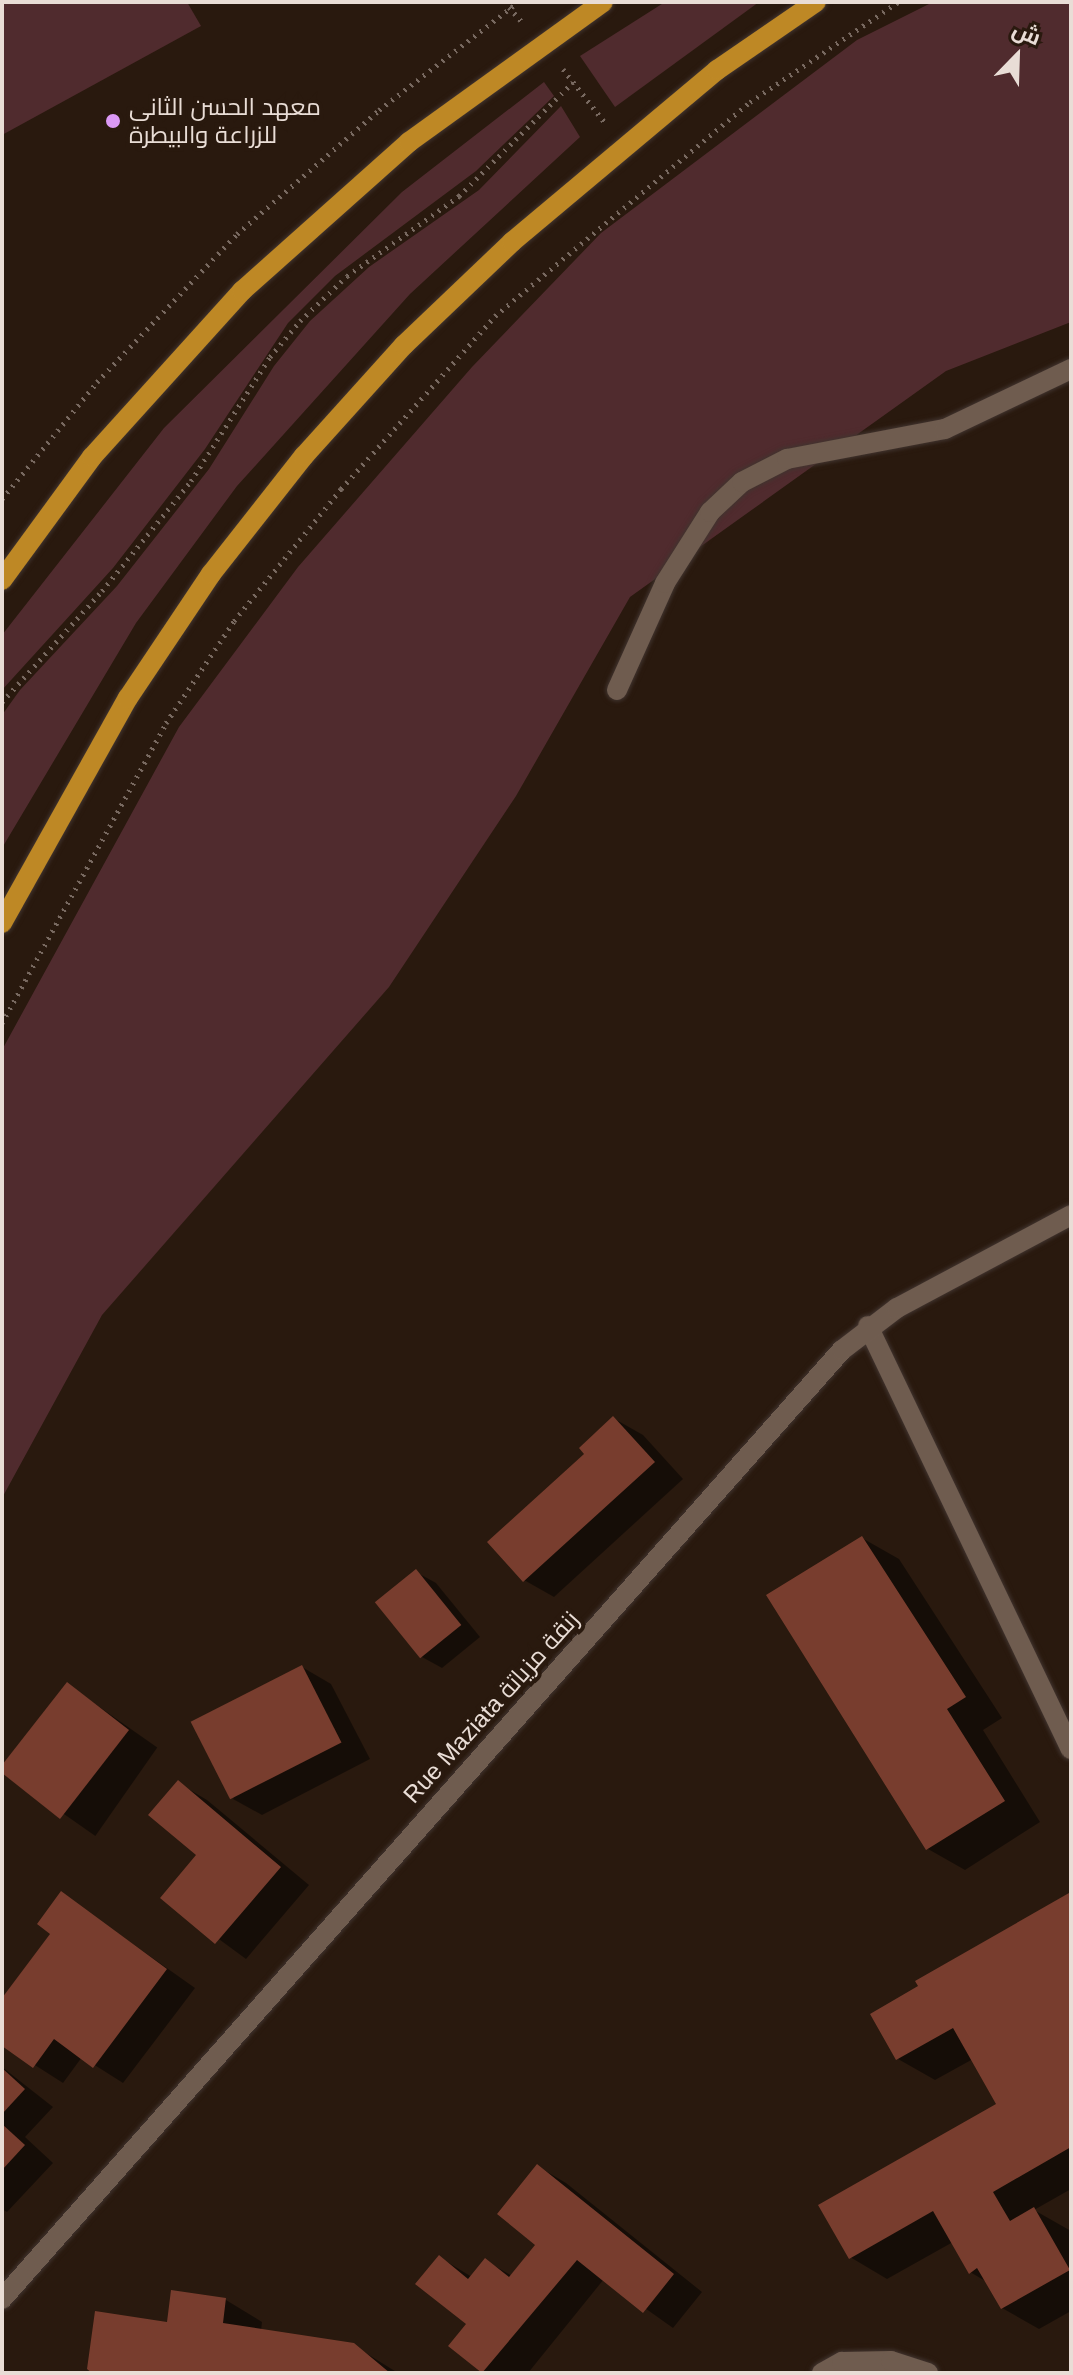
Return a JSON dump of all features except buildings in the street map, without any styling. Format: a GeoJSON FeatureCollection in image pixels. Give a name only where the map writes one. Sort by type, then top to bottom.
{"type":"FeatureCollection","features":[{"type":"Feature","properties":{"kind":"main road"},"geometry":{"type":"LineString","coordinates":[[2,580],[92,457],[242,291],[409,142],[542,43],[603,2]]}},
{"type":"Feature","properties":{"kind":"main road"},"geometry":{"type":"LineString","coordinates":[[2,923],[128,698],[211,574],[304,456],[404,345],[623,146],[717,70],[816,2]]}},
{"type":"Feature","properties":{"kind":"street"},"geometry":{"type":"LineString","coordinates":[[617,690],[665,583],[710,512],[742,482],[787,459],[945,429],[1071,369]]}},
{"type":"Feature","properties":{"kind":"street","name":"Rue Maziata زنقة مزياتة"},"geometry":{"type":"LineString","coordinates":[[2,2299],[868,1326],[1071,1215]]}},
{"type":"Feature","properties":{"kind":"street"},"geometry":{"type":"LineString","coordinates":[[868,1326],[1071,1749]]}},
{"type":"Feature","properties":{"kind":"street"},"geometry":{"type":"LineString","coordinates":[[822,2373],[842,2362],[891,2361],[928,2373]]}},
{"type":"Feature","properties":{"kind":"path"},"geometry":{"type":"LineString","coordinates":[[2,499],[97,382],[237,234],[379,110],[518,2]]}},
{"type":"Feature","properties":{"kind":"path"},"geometry":{"type":"LineString","coordinates":[[2,1023],[174,709],[234,621],[341,489],[495,316],[714,130],[898,2]]}},
{"type":"Feature","properties":{"kind":"path"},"geometry":{"type":"LineString","coordinates":[[509,7],[542,43],[623,146]]}},
{"type":"Feature","properties":{"kind":"path"},"geometry":{"type":"LineString","coordinates":[[2,702],[102,591],[191,481],[270,357],[300,321],[347,276],[459,196],[573,82]]}},
{"type":"Feature","properties":{"kind":"shaded area"},"geometry":{"type":"Polygon","coordinates":[[[2,2],[187,2],[201,26],[2,135],[2,2]]]}},
{"type":"Feature","properties":{"kind":"shaded area"},"geometry":{"type":"Polygon","coordinates":[[[665,2],[759,2],[615,107],[580,56],[665,2]]]}},
{"type":"Feature","properties":{"kind":"shaded area"},"geometry":{"type":"Polygon","coordinates":[[[933,2],[1071,2],[1071,322],[946,371],[630,597],[516,796],[389,987],[102,1315],[2,1498],[2,1050],[179,727],[298,567],[472,367],[601,233],[857,40],[933,2]]]}},
{"type":"Feature","properties":{"kind":"shaded area"},"geometry":{"type":"Polygon","coordinates":[[[544,82],[554,96],[476,171],[335,276],[288,323],[205,449],[113,568],[2,690],[2,635],[164,428],[402,192],[544,82]]]}},
{"type":"Feature","properties":{"kind":"shaded area"},"geometry":{"type":"Polygon","coordinates":[[[561,106],[580,137],[410,294],[237,486],[136,623],[2,848],[2,715],[20,690],[117,586],[209,469],[274,366],[310,321],[369,267],[479,190],[561,106]]]}},
{"type":"Feature","properties":{"kind":"place","name":"معهد الحسن الثاني للزراعة والبيطرة"},"geometry":{"type":"Point","coordinates":[113,121]}}]}
